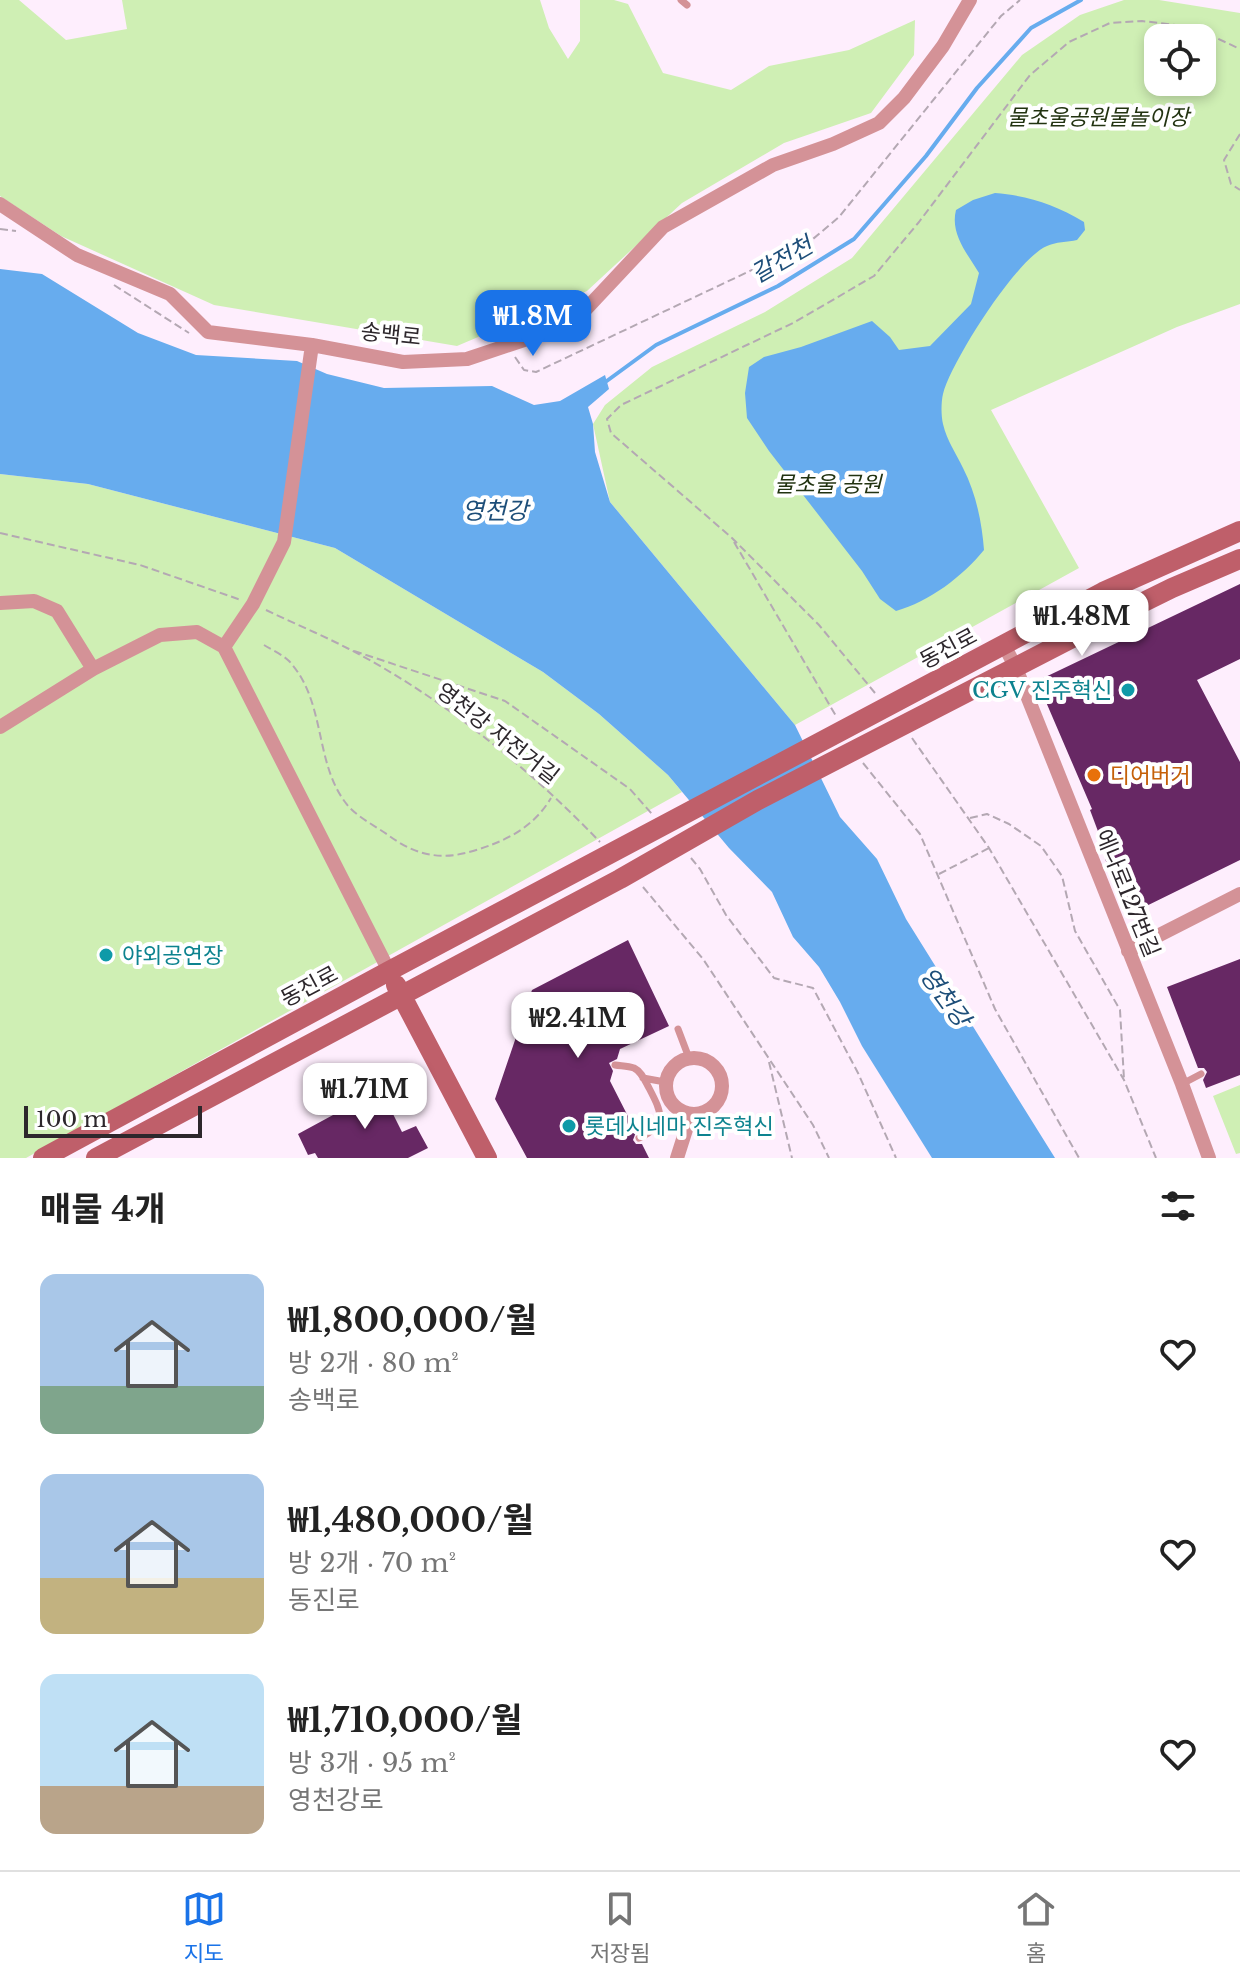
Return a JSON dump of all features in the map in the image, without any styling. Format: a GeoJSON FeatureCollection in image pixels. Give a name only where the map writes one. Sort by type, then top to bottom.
{"type":"FeatureCollection","features":[{"type":"Feature","properties":{"kind":"street","name":"송백로"},"geometry":{"type":"LineString","coordinates":[[0,204],[77,255],[170,294],[208,332],[312,345],[403,362],[467,359],[572,324],[663,227],[773,165],[833,144],[879,123],[912,88],[943,46],[970,0]]}},
{"type":"Feature","properties":{"kind":"street"},"geometry":{"type":"LineString","coordinates":[[224,647],[253,604],[284,542],[312,345]]}},
{"type":"Feature","properties":{"kind":"street","name":"동진로"},"geometry":{"type":"LineString","coordinates":[[43,1158],[602,852],[887,701],[1004,645],[1103,592],[1240,531]]}},
{"type":"Feature","properties":{"kind":"street"},"geometry":{"type":"LineString","coordinates":[[96,1158],[620,879],[758,800],[909,728],[1016,668],[1172,588],[1240,559]]}},
{"type":"Feature","properties":{"kind":"street"},"geometry":{"type":"LineString","coordinates":[[0,603],[34,601],[57,611],[93,669]]}},
{"type":"Feature","properties":{"kind":"street"},"geometry":{"type":"LineString","coordinates":[[0,727],[93,669],[160,635],[197,632],[224,647],[487,1158]]}},
{"type":"Feature","properties":{"kind":"street","name":"에나로127번길"},"geometry":{"type":"LineString","coordinates":[[1004,645],[1016,668],[1209,1158]]}},
{"type":"Feature","properties":{"kind":"street"},"geometry":{"type":"LineString","coordinates":[[1128,951],[1240,894]]}},
{"type":"Feature","properties":{"kind":"street"},"geometry":{"type":"LineString","coordinates":[[689,1058],[707,1060],[715,1066],[723,1084],[721,1094],[710,1109],[691,1114],[682,1112],[669,1100],[665,1082],[673,1066],[689,1058]]}},
{"type":"Feature","properties":{"kind":"street"},"geometry":{"type":"LineString","coordinates":[[677,1158],[691,1114]]}},
{"type":"Feature","properties":{"kind":"lane"},"geometry":{"type":"LineString","coordinates":[[678,1029],[689,1058]]}},
{"type":"Feature","properties":{"kind":"lane"},"geometry":{"type":"LineString","coordinates":[[615,1065],[632,1067],[643,1078],[660,1109],[661,1116],[653,1132],[639,1138]]}},
{"type":"Feature","properties":{"kind":"lane"},"geometry":{"type":"LineString","coordinates":[[1182,1084],[1201,1074]]}},
{"type":"Feature","properties":{"kind":"lane"},"geometry":{"type":"LineString","coordinates":[[643,1078],[665,1082]]}},
{"type":"Feature","properties":{"kind":"path"},"geometry":{"type":"LineString","coordinates":[[507,346],[524,370],[536,372],[807,244],[839,217],[1001,16],[1020,0]]}},
{"type":"Feature","properties":{"kind":"path"},"geometry":{"type":"LineString","coordinates":[[887,701],[819,625],[732,538],[611,433],[607,419],[621,405],[793,323],[874,276],[919,222],[1030,75],[1069,42],[1110,23],[1142,21],[1193,27],[1240,49]]}},
{"type":"Feature","properties":{"kind":"path"},"geometry":{"type":"LineString","coordinates":[[1240,134],[1224,160],[1231,184],[1240,190]]}},
{"type":"Feature","properties":{"kind":"path","name":"영천강 자전거길"},"geometry":{"type":"LineString","coordinates":[[0,533],[140,565],[253,604],[350,649],[421,692],[510,757],[552,796],[602,852]]}},
{"type":"Feature","properties":{"kind":"path"},"geometry":{"type":"LineString","coordinates":[[732,538],[835,715]]}},
{"type":"Feature","properties":{"kind":"path"},"geometry":{"type":"LineString","coordinates":[[264,645],[288,660],[303,680],[314,703],[328,766],[345,803],[405,848],[427,856],[455,856],[488,846],[521,831],[541,815],[552,796]]}},
{"type":"Feature","properties":{"kind":"path"},"geometry":{"type":"LineString","coordinates":[[909,728],[989,848],[1124,1080],[1156,1158]]}},
{"type":"Feature","properties":{"kind":"path"},"geometry":{"type":"LineString","coordinates":[[859,756],[920,834],[995,1009],[1079,1158]]}},
{"type":"Feature","properties":{"kind":"path"},"geometry":{"type":"LineString","coordinates":[[969,818],[987,814],[1009,824],[1041,846],[1062,876],[1075,931],[1120,1010],[1124,1080]]}},
{"type":"Feature","properties":{"kind":"path"},"geometry":{"type":"LineString","coordinates":[[938,875],[989,848]]}},
{"type":"Feature","properties":{"kind":"path"},"geometry":{"type":"LineString","coordinates":[[645,888],[703,959],[813,1125],[829,1158]]}},
{"type":"Feature","properties":{"kind":"path"},"geometry":{"type":"LineString","coordinates":[[768,1057],[792,1158]]}},
{"type":"Feature","properties":{"kind":"green space"},"geometry":{"type":"Polygon","coordinates":[[[0,0],[19,0],[66,40],[127,29],[122,0],[540,0],[549,28],[568,59],[580,41],[580,0],[614,0],[628,4],[663,73],[731,90],[769,66],[849,50],[915,20],[914,55],[871,113],[784,143],[682,203],[587,291],[457,346],[214,305],[61,236],[0,196],[0,0]]]}},
{"type":"Feature","properties":{"kind":"green space","name":"물초울 공원"},"geometry":{"type":"Polygon","coordinates":[[[1124,0],[1159,0],[1240,13],[1240,304],[1177,327],[991,410],[1079,568],[795,725],[610,502],[593,424],[605,405],[652,367],[765,312],[852,258],[1022,55],[1080,15],[1124,0]]]}},
{"type":"Feature","properties":{"kind":"green space"},"geometry":{"type":"Polygon","coordinates":[[[0,474],[88,484],[335,548],[543,672],[599,714],[668,775],[682,792],[26,1158],[0,1158],[0,474]]]}},
{"type":"Feature","properties":{"kind":"green space"},"geometry":{"type":"Polygon","coordinates":[[[1240,1085],[1240,1153],[1236,1154],[1213,1096],[1240,1085]]]}},
{"type":"Feature","properties":{"kind":"water"},"geometry":{"type":"Polygon","coordinates":[[[995,193],[1019,196],[1062,210],[1084,222],[1085,230],[1077,240],[1047,246],[1034,254],[987,312],[958,359],[943,394],[943,424],[975,498],[984,550],[944,587],[896,611],[880,599],[747,418],[745,393],[749,367],[764,357],[872,321],[899,350],[930,346],[971,304],[979,273],[957,235],[956,210],[995,193]]]}},
{"type":"Feature","properties":{"kind":"water","name":"영천강"},"geometry":{"type":"Polygon","coordinates":[[[0,269],[42,274],[138,333],[196,355],[297,361],[327,374],[384,388],[492,386],[534,405],[560,401],[605,375],[609,389],[588,407],[595,452],[610,502],[795,725],[840,817],[877,859],[906,919],[1055,1158],[932,1158],[862,1046],[819,967],[793,937],[772,892],[729,848],[668,775],[599,714],[543,672],[335,548],[88,484],[0,474],[0,269]]]}},
{"type":"Feature","properties":{"kind":"building"},"geometry":{"type":"Polygon","coordinates":[[[1240,584],[1240,659],[1197,680],[1240,762],[1240,860],[1128,915],[1105,859],[1108,858],[1092,809],[1037,681],[1240,584]]]}},
{"type":"Feature","properties":{"kind":"building"},"geometry":{"type":"Polygon","coordinates":[[[628,940],[669,1026],[620,1049],[617,1059],[609,1063],[613,1071],[610,1081],[636,1132],[633,1140],[636,1144],[642,1144],[649,1158],[527,1158],[495,1099],[532,990],[628,940]]]}},
{"type":"Feature","properties":{"kind":"building"},"geometry":{"type":"Polygon","coordinates":[[[1240,959],[1240,1075],[1206,1088],[1203,1080],[1207,1072],[1204,1068],[1198,1068],[1167,987],[1240,959]]]}},
{"type":"Feature","properties":{"kind":"building"},"geometry":{"type":"Polygon","coordinates":[[[392,1083],[403,1106],[392,1112],[402,1132],[416,1126],[428,1148],[408,1158],[318,1158],[315,1153],[308,1155],[298,1134],[392,1083]]]}},
{"type":"Feature","properties":{"kind":"waterway","name":"갈전천"},"geometry":{"type":"LineString","coordinates":[[604,383],[656,345],[778,286],[854,239],[926,156],[977,88],[1031,28],[1081,0]]}},
{"type":"Feature","properties":{"kind":"place","name":"CGV 진주혁신"},"geometry":{"type":"Point","coordinates":[1128,690]}},
{"type":"Feature","properties":{"kind":"place","name":"디어버거"},"geometry":{"type":"Point","coordinates":[1094,775]}},
{"type":"Feature","properties":{"kind":"place","name":"야외공연장"},"geometry":{"type":"Point","coordinates":[106,955]}},
{"type":"Feature","properties":{"kind":"place","name":"롯데시네마 진주혁신"},"geometry":{"type":"Point","coordinates":[569,1126]}},
{"type":"Feature","properties":{"kind":"park label","name":"물초울공원물놀이장"},"geometry":{"type":"Point","coordinates":[1098,117]}}]}
